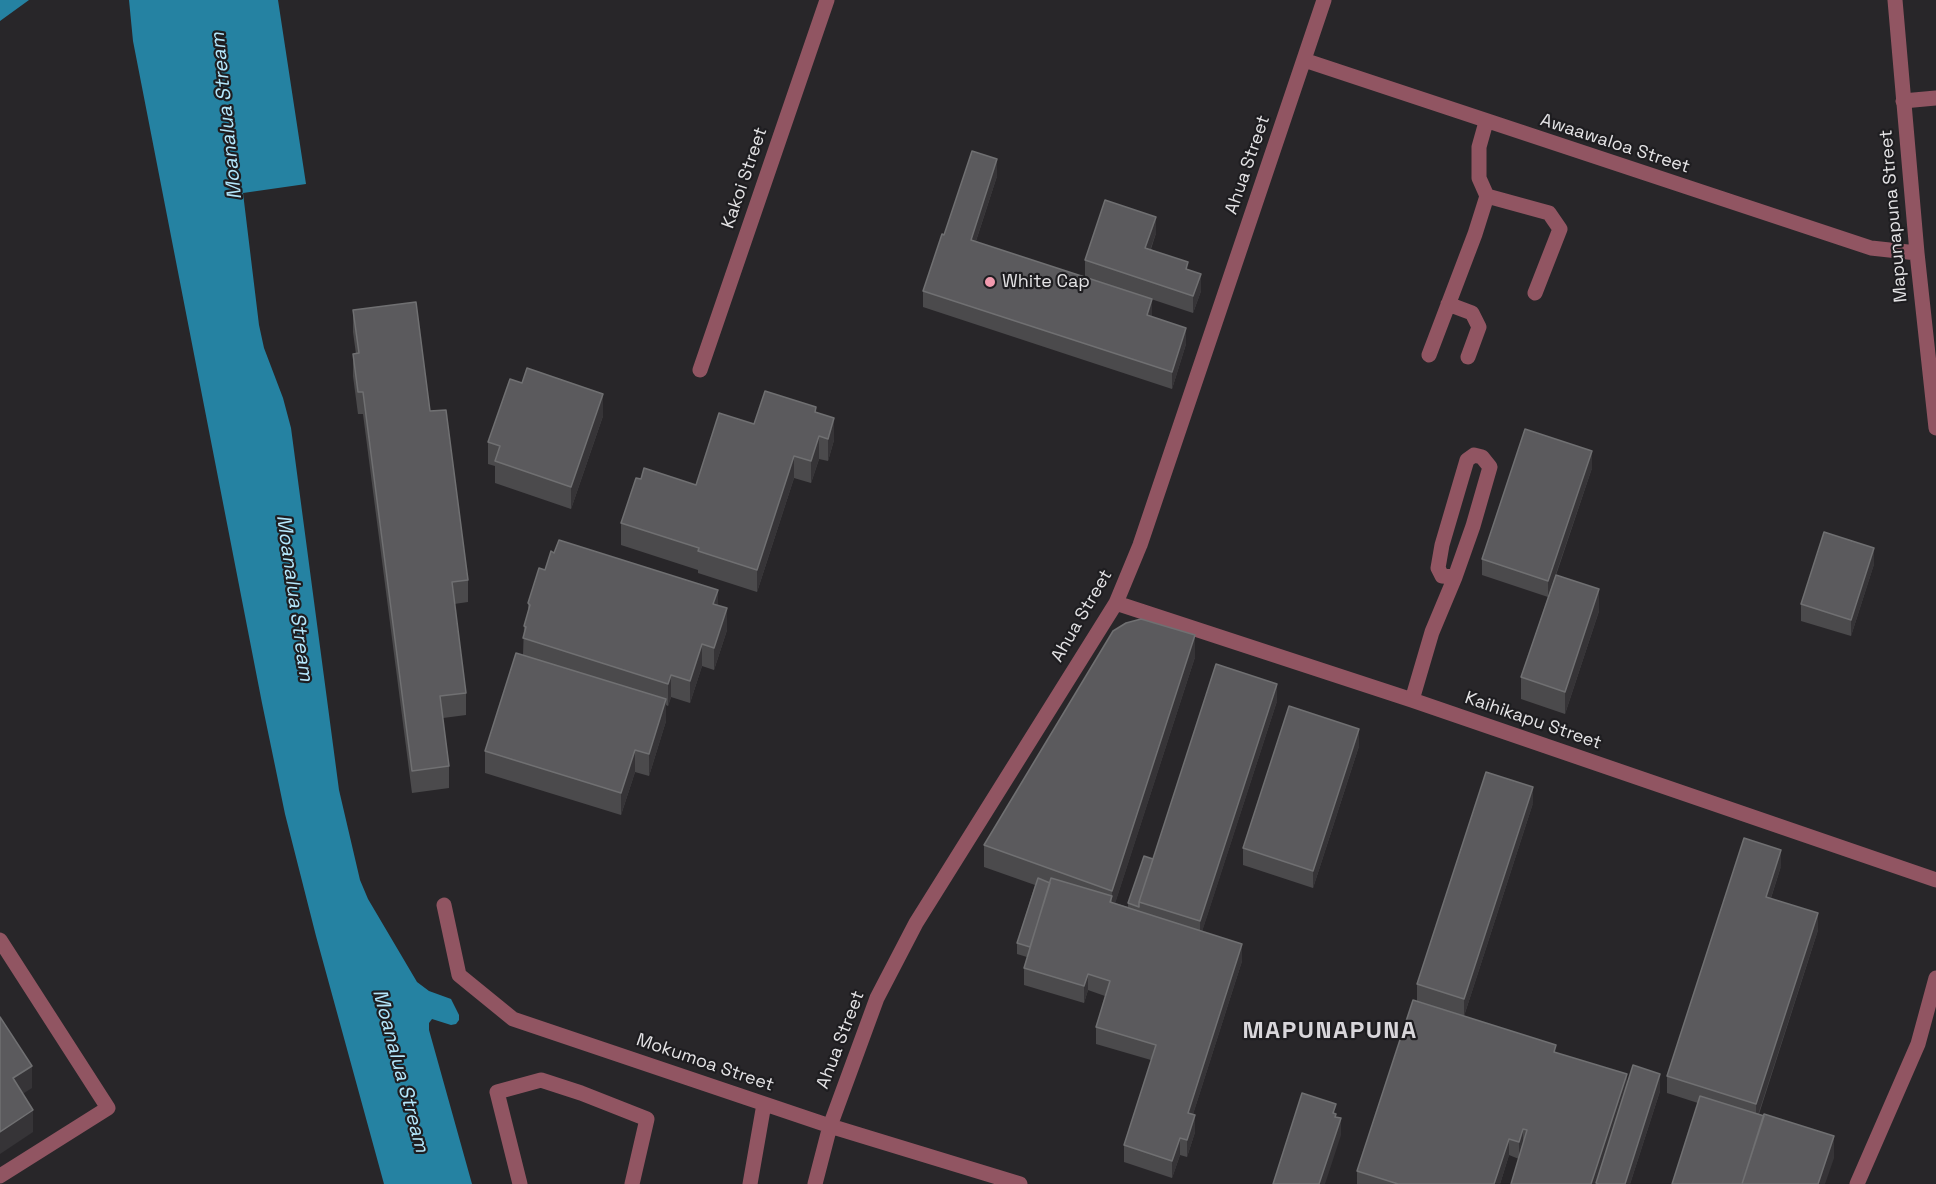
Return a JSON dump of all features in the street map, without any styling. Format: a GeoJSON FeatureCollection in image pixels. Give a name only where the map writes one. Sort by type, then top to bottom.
{"type":"FeatureCollection","features":[{"type":"Feature","properties":{"kind":"street","name":"Kakoi Street"},"geometry":{"type":"LineString","coordinates":[[700,370],[826,0]]}},
{"type":"Feature","properties":{"kind":"street","name":"Ahua Street"},"geometry":{"type":"LineString","coordinates":[[815,1184],[830,1126],[877,998],[916,923],[1116,603],[1140,545],[1324,0]]}},
{"type":"Feature","properties":{"kind":"street","name":"Mapunapuna Street"},"geometry":{"type":"LineString","coordinates":[[1894,0],[1936,429]]}},
{"type":"Feature","properties":{"kind":"street","name":"Awaawaloa Street"},"geometry":{"type":"LineString","coordinates":[[1304,60],[1871,248],[1917,253]]}},
{"type":"Feature","properties":{"kind":"street"},"geometry":{"type":"LineString","coordinates":[[1904,101],[1936,98]]}},
{"type":"Feature","properties":{"kind":"street"},"geometry":{"type":"LineString","coordinates":[[1429,354],[1487,196],[1479,178],[1479,147],[1486,122]]}},
{"type":"Feature","properties":{"kind":"street"},"geometry":{"type":"LineString","coordinates":[[1487,196],[1549,213],[1560,229],[1535,293]]}},
{"type":"Feature","properties":{"kind":"street"},"geometry":{"type":"LineString","coordinates":[[1448,304],[1472,313],[1479,327],[1468,357]]}},
{"type":"Feature","properties":{"kind":"street"},"geometry":{"type":"LineString","coordinates":[[1412,700],[1432,632],[1455,577],[1473,526],[1490,467],[1482,457],[1474,455],[1467,460],[1438,568],[1442,576],[1455,577]]}},
{"type":"Feature","properties":{"kind":"street","name":"Kaihikapu Street"},"geometry":{"type":"LineString","coordinates":[[1116,603],[1412,700],[1936,879]]}},
{"type":"Feature","properties":{"kind":"street","name":"Mokumoa Street"},"geometry":{"type":"LineString","coordinates":[[444,905],[459,975],[513,1019],[830,1126],[1020,1184]]}},
{"type":"Feature","properties":{"kind":"street"},"geometry":{"type":"LineString","coordinates":[[0,940],[108,1108],[0,1176]]}},
{"type":"Feature","properties":{"kind":"street"},"geometry":{"type":"LineString","coordinates":[[1857,1184],[1918,1044],[1935,988]]}},
{"type":"Feature","properties":{"kind":"street"},"geometry":{"type":"LineString","coordinates":[[520,1184],[497,1092],[541,1080],[648,1119],[632,1184]]}},
{"type":"Feature","properties":{"kind":"street"},"geometry":{"type":"LineString","coordinates":[[750,1184],[764,1104]]}},
{"type":"Feature","properties":{"kind":"water"},"geometry":{"type":"Polygon","coordinates":[[[0,0],[29,0],[0,21],[0,0]]]}},
{"type":"Feature","properties":{"kind":"water","name":"Moanalua Stream"},"geometry":{"type":"Polygon","coordinates":[[[129,0],[278,0],[306,184],[243,193],[259,325],[264,348],[283,398],[291,428],[339,790],[360,880],[368,899],[417,982],[429,991],[451,999],[459,1015],[456,1024],[451,1025],[432,1019],[429,1023],[429,1030],[472,1184],[384,1184],[285,814],[133,41],[129,0]]]}},
{"type":"Feature","properties":{"kind":"building","name":"White Cap"},"geometry":{"type":"Polygon","coordinates":[[[972,151],[997,159],[971,240],[1152,299],[1147,315],[1186,328],[1172,372],[923,291],[972,151]]]}},
{"type":"Feature","properties":{"kind":"building","name":"White Cap"},"geometry":{"type":"Polygon","coordinates":[[[1105,200],[1156,217],[1145,248],[1188,262],[1186,269],[1201,274],[1193,296],[1085,260],[1105,200]]]}},
{"type":"Feature","properties":{"kind":"building"},"geometry":{"type":"Polygon","coordinates":[[[416,302],[430,411],[446,410],[468,580],[452,582],[466,693],[440,696],[449,766],[412,771],[363,392],[358,392],[353,354],[359,353],[353,310],[416,302]]]}},
{"type":"Feature","properties":{"kind":"building"},"geometry":{"type":"Polygon","coordinates":[[[527,368],[603,394],[571,487],[495,461],[500,446],[488,442],[510,379],[522,383],[527,368]]]}},
{"type":"Feature","properties":{"kind":"building"},"geometry":{"type":"Polygon","coordinates":[[[765,391],[816,407],[815,412],[834,418],[828,439],[819,436],[811,461],[794,456],[757,570],[698,551],[699,548],[621,523],[636,478],[641,479],[644,468],[696,485],[719,413],[754,424],[765,391]]]}},
{"type":"Feature","properties":{"kind":"building"},"geometry":{"type":"Polygon","coordinates":[[[1525,429],[1592,451],[1548,581],[1482,559],[1525,429]]]}},
{"type":"Feature","properties":{"kind":"building"},"geometry":{"type":"Polygon","coordinates":[[[1824,532],[1874,548],[1851,620],[1801,604],[1824,532]]]}},
{"type":"Feature","properties":{"kind":"building"},"geometry":{"type":"Polygon","coordinates":[[[559,540],[718,590],[713,604],[727,608],[714,648],[702,644],[690,681],[671,675],[668,684],[523,638],[530,605],[528,603],[539,568],[545,570],[551,551],[554,553],[559,540]]]}},
{"type":"Feature","properties":{"kind":"building"},"geometry":{"type":"Polygon","coordinates":[[[1556,575],[1599,589],[1565,692],[1521,677],[1556,575]]]}},
{"type":"Feature","properties":{"kind":"building"},"geometry":{"type":"Polygon","coordinates":[[[1141,619],[1195,635],[1112,891],[984,845],[1113,631],[1126,623],[1141,619]]]}},
{"type":"Feature","properties":{"kind":"building"},"geometry":{"type":"Polygon","coordinates":[[[516,653],[666,699],[649,754],[635,750],[621,793],[485,751],[516,653]]]}},
{"type":"Feature","properties":{"kind":"building"},"geometry":{"type":"Polygon","coordinates":[[[1216,664],[1277,684],[1200,921],[1139,902],[1216,664]]]}},
{"type":"Feature","properties":{"kind":"building"},"geometry":{"type":"Polygon","coordinates":[[[1289,706],[1359,729],[1313,871],[1243,848],[1289,706]]]}},
{"type":"Feature","properties":{"kind":"building"},"geometry":{"type":"Polygon","coordinates":[[[1486,772],[1533,787],[1464,999],[1417,984],[1486,772]]]}},
{"type":"Feature","properties":{"kind":"building"},"geometry":{"type":"Polygon","coordinates":[[[1744,838],[1781,850],[1766,897],[1818,913],[1756,1104],[1667,1076],[1744,838]]]}},
{"type":"Feature","properties":{"kind":"building"},"geometry":{"type":"Polygon","coordinates":[[[1144,856],[1153,859],[1139,907],[1128,903],[1144,856]]]}},
{"type":"Feature","properties":{"kind":"building"},"geometry":{"type":"Polygon","coordinates":[[[1038,878],[1050,883],[1030,947],[1017,943],[1038,878]]]}},
{"type":"Feature","properties":{"kind":"building"},"geometry":{"type":"Polygon","coordinates":[[[1051,878],[1112,896],[1110,902],[1242,944],[1188,1113],[1195,1115],[1187,1140],[1180,1138],[1172,1161],[1124,1145],[1156,1045],[1096,1027],[1110,981],[1088,974],[1084,986],[1024,968],[1051,878]]]}},
{"type":"Feature","properties":{"kind":"building"},"geometry":{"type":"Polygon","coordinates":[[[1413,1000],[1556,1045],[1554,1052],[1627,1074],[1591,1184],[1511,1184],[1527,1130],[1523,1129],[1519,1142],[1509,1139],[1494,1184],[1398,1184],[1357,1171],[1413,1000]]]}},
{"type":"Feature","properties":{"kind":"building"},"geometry":{"type":"Polygon","coordinates":[[[0,1017],[32,1066],[13,1078],[33,1110],[0,1132],[0,1017]]]}},
{"type":"Feature","properties":{"kind":"building"},"geometry":{"type":"Polygon","coordinates":[[[1633,1065],[1660,1074],[1625,1184],[1598,1184],[1596,1183],[1633,1065]]]}},
{"type":"Feature","properties":{"kind":"building"},"geometry":{"type":"Polygon","coordinates":[[[1302,1093],[1336,1104],[1333,1113],[1336,1114],[1335,1117],[1341,1118],[1319,1184],[1273,1184],[1302,1093]]]}},
{"type":"Feature","properties":{"kind":"building"},"geometry":{"type":"Polygon","coordinates":[[[1700,1096],[1764,1116],[1742,1184],[1672,1184],[1700,1096]]]}},
{"type":"Feature","properties":{"kind":"building"},"geometry":{"type":"Polygon","coordinates":[[[1764,1114],[1834,1136],[1818,1184],[1742,1184],[1764,1114]]]}},
{"type":"Feature","properties":{"kind":"place","name":"White Cap"},"geometry":{"type":"Point","coordinates":[990,282]}},
{"type":"Feature","properties":{"kind":"district","name":"MAPUNAPUNA"},"geometry":{"type":"Point","coordinates":[1330,1031]}}]}
